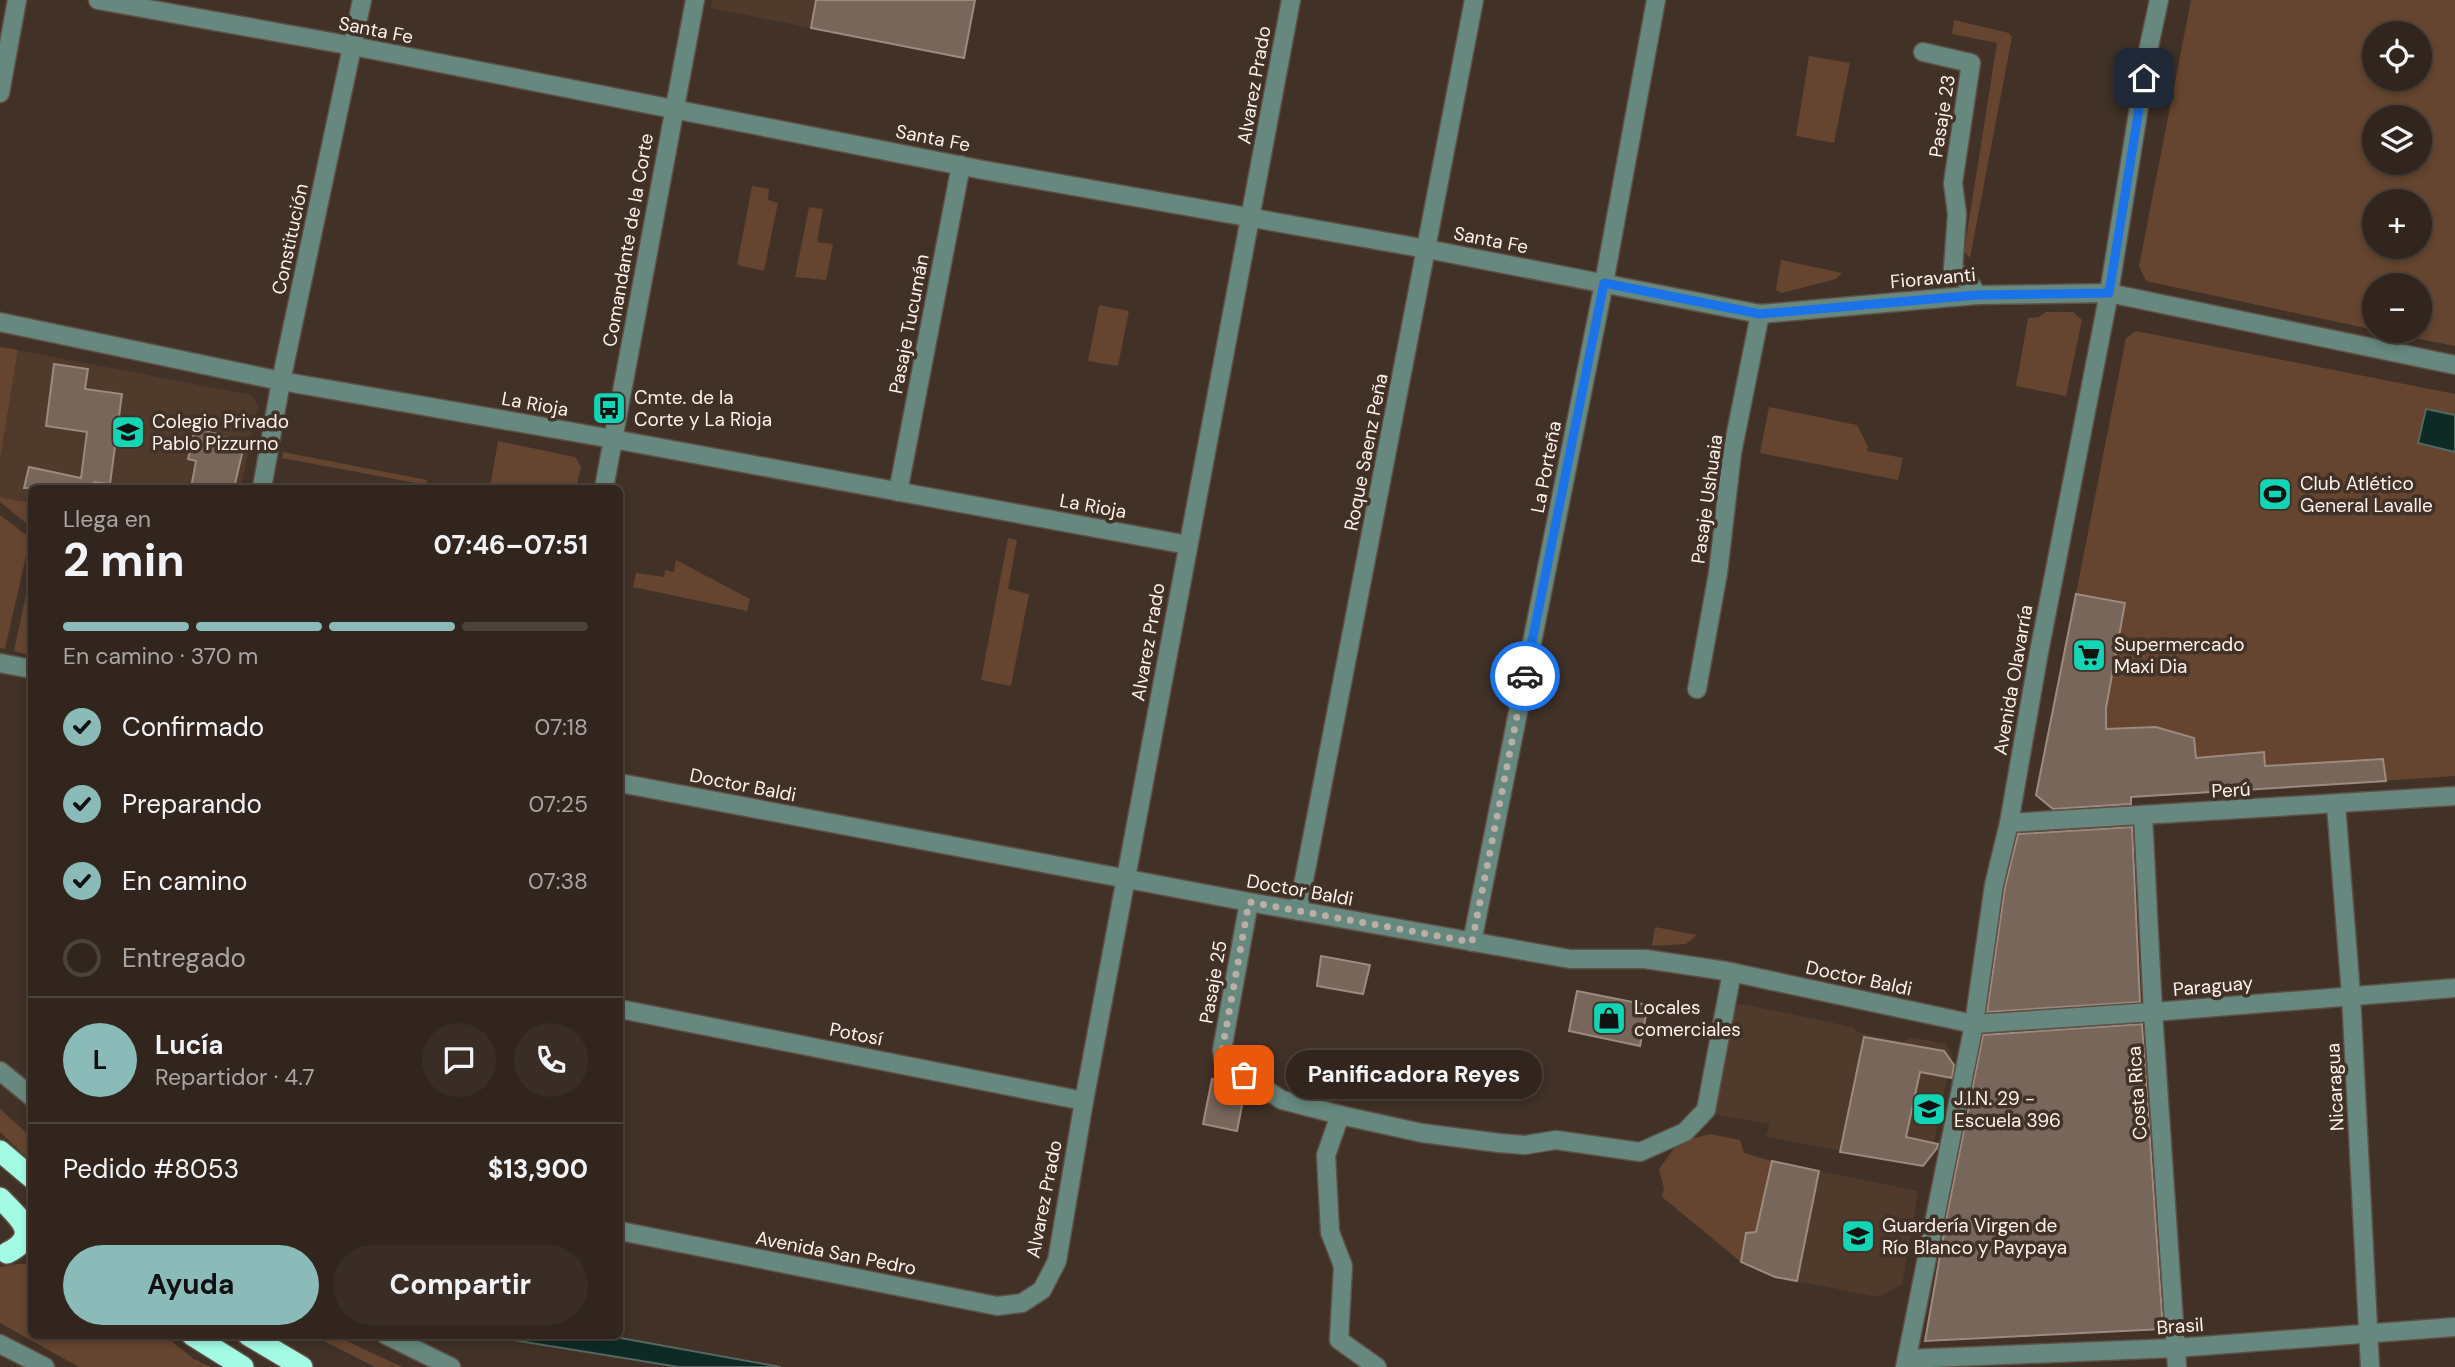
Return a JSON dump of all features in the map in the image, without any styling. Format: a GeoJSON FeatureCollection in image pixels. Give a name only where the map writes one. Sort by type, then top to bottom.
{"type":"FeatureCollection","features":[{"type":"Feature","properties":{"kind":"highway"},"geometry":{"type":"LineString","coordinates":[[0,1151],[28,1175]]}},
{"type":"Feature","properties":{"kind":"highway"},"geometry":{"type":"LineString","coordinates":[[0,1191],[28,1213]]}},
{"type":"Feature","properties":{"kind":"highway"},"geometry":{"type":"LineString","coordinates":[[0,1198],[23,1222],[26,1229],[24,1241],[16,1249],[4,1254]]}},
{"type":"Feature","properties":{"kind":"highway"},"geometry":{"type":"LineString","coordinates":[[4,1254],[28,1252]]}},
{"type":"Feature","properties":{"kind":"highway"},"geometry":{"type":"LineString","coordinates":[[198,1339],[243,1367]]}},
{"type":"Feature","properties":{"kind":"highway"},"geometry":{"type":"LineString","coordinates":[[255,1339],[302,1367]]}},
{"type":"Feature","properties":{"kind":"street"},"geometry":{"type":"LineString","coordinates":[[0,93],[17,0]]}},
{"type":"Feature","properties":{"kind":"street","name":"Santa Fe"},"geometry":{"type":"LineString","coordinates":[[98,0],[353,46],[961,165],[1427,249],[1760,314]]}},
{"type":"Feature","properties":{"kind":"street","name":"Constitución"},"geometry":{"type":"LineString","coordinates":[[263,485],[281,381],[362,0]]}},
{"type":"Feature","properties":{"kind":"street","name":"Comandante de la Corte"},"geometry":{"type":"LineString","coordinates":[[605,485],[695,0]]}},
{"type":"Feature","properties":{"kind":"street","name":"Alvarez Prado"},"geometry":{"type":"LineString","coordinates":[[1042,1290],[1057,1261],[1084,1101],[1291,0]]}},
{"type":"Feature","properties":{"kind":"street","name":"Roque Saenz Peña"},"geometry":{"type":"LineString","coordinates":[[1298,911],[1474,0]]}},
{"type":"Feature","properties":{"kind":"street","name":"La Porteña"},"geometry":{"type":"LineString","coordinates":[[1472,942],[1604,283],[1656,0]]}},
{"type":"Feature","properties":{"kind":"street","name":"Avenida Olavarría"},"geometry":{"type":"LineString","coordinates":[[1906,1363],[1974,1024],[1994,885],[2009,823],[2041,639],[2109,293],[2148,51],[2160,0]]}},
{"type":"Feature","properties":{"kind":"street","name":"Pasaje 23"},"geometry":{"type":"LineString","coordinates":[[1923,52],[1971,63],[1953,183],[1957,214],[1953,270],[1971,285],[1977,295]]}},
{"type":"Feature","properties":{"kind":"street","name":"Pasaje Tucumán"},"geometry":{"type":"LineString","coordinates":[[898,492],[961,165]]}},
{"type":"Feature","properties":{"kind":"street","name":"Fioravanti"},"geometry":{"type":"LineString","coordinates":[[1760,314],[1977,295],[2109,293],[2455,365]]}},
{"type":"Feature","properties":{"kind":"street","name":"Pasaje Ushuaia"},"geometry":{"type":"LineString","coordinates":[[1697,689],[1718,573],[1732,453],[1760,314]]}},
{"type":"Feature","properties":{"kind":"street","name":"La Rioja"},"geometry":{"type":"LineString","coordinates":[[0,322],[281,381],[614,439],[1188,545]]}},
{"type":"Feature","properties":{"kind":"street"},"geometry":{"type":"LineString","coordinates":[[0,663],[28,668]]}},
{"type":"Feature","properties":{"kind":"street","name":"Doctor Baldi"},"geometry":{"type":"LineString","coordinates":[[623,784],[1249,902],[1570,959],[1645,959],[1732,972],[1974,1024]]}},
{"type":"Feature","properties":{"kind":"street","name":"Perú"},"geometry":{"type":"LineString","coordinates":[[2009,823],[2455,796]]}},
{"type":"Feature","properties":{"kind":"street","name":"Nicaragua"},"geometry":{"type":"LineString","coordinates":[[2336,805],[2351,995],[2370,1367]]}},
{"type":"Feature","properties":{"kind":"street","name":"Costa Rica"},"geometry":{"type":"LineString","coordinates":[[2143,816],[2177,1367]]}},
{"type":"Feature","properties":{"kind":"street","name":"Pasaje 25"},"geometry":{"type":"LineString","coordinates":[[1249,902],[1222,1051],[1224,1063],[1282,1100],[1340,1115]]}},
{"type":"Feature","properties":{"kind":"street"},"geometry":{"type":"LineString","coordinates":[[1377,1367],[1339,1340],[1342,1266],[1330,1233],[1326,1155],[1340,1115],[1422,1133],[1499,1143],[1525,1145],[1556,1140],[1640,1152],[1685,1132],[1706,1111],[1732,972]]}},
{"type":"Feature","properties":{"kind":"street","name":"Paraguay"},"geometry":{"type":"LineString","coordinates":[[1974,1024],[2455,988]]}},
{"type":"Feature","properties":{"kind":"street","name":"Potosí"},"geometry":{"type":"LineString","coordinates":[[623,1010],[1084,1101]]}},
{"type":"Feature","properties":{"kind":"street"},"geometry":{"type":"LineString","coordinates":[[0,1071],[28,1094]]}},
{"type":"Feature","properties":{"kind":"street","name":"Avenida San Pedro"},"geometry":{"type":"LineString","coordinates":[[623,1232],[997,1306],[1022,1303],[1042,1290]]}},
{"type":"Feature","properties":{"kind":"street","name":"Brasil"},"geometry":{"type":"LineString","coordinates":[[1906,1363],[2175,1348],[2455,1327]]}},
{"type":"Feature","properties":{"kind":"street"},"geometry":{"type":"LineString","coordinates":[[394,1339],[451,1367]]}},
{"type":"Feature","properties":{"kind":"street"},"geometry":{"type":"LineString","coordinates":[[0,1344],[45,1367]]}},
{"type":"Feature","properties":{"kind":"shaded area"},"geometry":{"type":"Polygon","coordinates":[[[712,0],[816,0],[811,28],[711,8],[712,0]]]}},
{"type":"Feature","properties":{"kind":"shaded area"},"geometry":{"type":"Polygon","coordinates":[[[2191,0],[2455,0],[2455,346],[2432,342],[2432,273],[2362,273],[2362,327],[2146,281],[2139,266],[2191,0]]]}},
{"type":"Feature","properties":{"kind":"shaded area"},"geometry":{"type":"Polygon","coordinates":[[[1954,20],[2009,33],[2012,37],[1970,258],[1964,252],[1997,43],[1952,34],[1954,20]]]}},
{"type":"Feature","properties":{"kind":"shaded area"},"geometry":{"type":"Polygon","coordinates":[[[1809,56],[1850,63],[1834,143],[1796,136],[1809,56]]]}},
{"type":"Feature","properties":{"kind":"shaded area"},"geometry":{"type":"Polygon","coordinates":[[[752,186],[769,189],[768,200],[778,203],[764,271],[737,265],[752,186]]]}},
{"type":"Feature","properties":{"kind":"shaded area"},"geometry":{"type":"Polygon","coordinates":[[[809,207],[823,209],[817,242],[833,244],[826,280],[795,277],[809,207]]]}},
{"type":"Feature","properties":{"kind":"shaded area"},"geometry":{"type":"Polygon","coordinates":[[[1781,260],[1842,273],[1836,279],[1782,293],[1776,290],[1781,260]]]}},
{"type":"Feature","properties":{"kind":"shaded area"},"geometry":{"type":"Polygon","coordinates":[[[1099,305],[1129,311],[1118,366],[1088,361],[1099,305]]]}},
{"type":"Feature","properties":{"kind":"shaded area"},"geometry":{"type":"Polygon","coordinates":[[[2046,312],[2073,312],[2082,320],[2066,396],[2016,386],[2028,318],[2039,317],[2046,312]]]}},
{"type":"Feature","properties":{"kind":"shaded area","name":"Club Atlético General Lavalle"},"geometry":{"type":"Polygon","coordinates":[[[2136,331],[2455,394],[2455,776],[2198,793],[2194,738],[2156,727],[2106,729],[2106,708],[2125,603],[2076,594],[2126,338],[2136,331]]]}},
{"type":"Feature","properties":{"kind":"shaded area"},"geometry":{"type":"Polygon","coordinates":[[[0,347],[18,350],[0,459],[0,347]]]}},
{"type":"Feature","properties":{"kind":"shaded area","name":"Colegio Privado Pablo Pizzurno"},"geometry":{"type":"Polygon","coordinates":[[[18,350],[251,395],[258,405],[242,485],[28,485],[28,502],[0,497],[0,459],[18,350]]]}},
{"type":"Feature","properties":{"kind":"shaded area"},"geometry":{"type":"Polygon","coordinates":[[[1769,407],[1857,425],[1868,447],[1867,451],[1903,458],[1898,480],[1760,453],[1769,407]]]}},
{"type":"Feature","properties":{"kind":"shaded area"},"geometry":{"type":"Polygon","coordinates":[[[498,441],[575,457],[581,467],[577,485],[490,485],[498,441]]]}},
{"type":"Feature","properties":{"kind":"shaded area"},"geometry":{"type":"Polygon","coordinates":[[[283,452],[427,480],[426,485],[282,458],[283,452]]]}},
{"type":"Feature","properties":{"kind":"shaded area"},"geometry":{"type":"Polygon","coordinates":[[[0,497],[28,502],[28,525],[0,502],[0,497]]]}},
{"type":"Feature","properties":{"kind":"shaded area"},"geometry":{"type":"Polygon","coordinates":[[[0,515],[28,536],[28,547],[5,649],[0,648],[0,515]]]}},
{"type":"Feature","properties":{"kind":"shaded area"},"geometry":{"type":"Polygon","coordinates":[[[1008,538],[1017,540],[1008,589],[1029,594],[1011,686],[981,680],[1008,538]]]}},
{"type":"Feature","properties":{"kind":"shaded area"},"geometry":{"type":"Polygon","coordinates":[[[676,560],[750,599],[747,611],[633,587],[636,573],[664,577],[665,570],[674,572],[676,560]]]}},
{"type":"Feature","properties":{"kind":"shaded area"},"geometry":{"type":"Polygon","coordinates":[[[28,585],[28,655],[14,651],[28,585]]]}},
{"type":"Feature","properties":{"kind":"shaded area"},"geometry":{"type":"Polygon","coordinates":[[[1655,927],[1697,935],[1686,944],[1652,946],[1655,927]]]}},
{"type":"Feature","properties":{"kind":"shaded area"},"geometry":{"type":"Polygon","coordinates":[[[1742,1004],[1853,1027],[1857,1032],[1903,1042],[1911,1037],[1946,1044],[1952,1055],[1931,1156],[1923,1166],[1766,1137],[1769,1124],[1713,1114],[1735,1006],[1742,1004]]]}},
{"type":"Feature","properties":{"kind":"shaded area"},"geometry":{"type":"Polygon","coordinates":[[[0,1109],[28,1134],[28,1159],[0,1132],[0,1109]]]}},
{"type":"Feature","properties":{"kind":"shaded area"},"geometry":{"type":"Polygon","coordinates":[[[1710,1134],[1740,1140],[1744,1153],[1772,1161],[1756,1232],[1746,1233],[1741,1262],[1662,1197],[1664,1189],[1659,1169],[1678,1143],[1710,1134]]]}},
{"type":"Feature","properties":{"kind":"shaded area","name":"Guardería Virgen de Río Blanco y Paypaya"},"geometry":{"type":"Polygon","coordinates":[[[1819,1171],[1918,1191],[1902,1285],[1878,1297],[1797,1281],[1819,1171]]]}},
{"type":"Feature","properties":{"kind":"shaded area"},"geometry":{"type":"Polygon","coordinates":[[[28,1264],[28,1339],[0,1323],[0,1267],[28,1264]]]}},
{"type":"Feature","properties":{"kind":"shaded area"},"geometry":{"type":"Polygon","coordinates":[[[29,1339],[168,1339],[194,1359],[211,1367],[79,1367],[29,1339]]]}},
{"type":"Feature","properties":{"kind":"shaded area"},"geometry":{"type":"Polygon","coordinates":[[[320,1339],[342,1339],[402,1367],[375,1367],[320,1339]]]}},
{"type":"Feature","properties":{"kind":"water"},"geometry":{"type":"Polygon","coordinates":[[[2426,409],[2455,415],[2455,452],[2418,443],[2426,409]]]}},
{"type":"Feature","properties":{"kind":"water"},"geometry":{"type":"Polygon","coordinates":[[[623,1338],[781,1367],[679,1367],[506,1339],[623,1338]]]}},
{"type":"Feature","properties":{"kind":"building"},"geometry":{"type":"Polygon","coordinates":[[[816,0],[975,0],[964,58],[811,28],[816,0]]]}},
{"type":"Feature","properties":{"kind":"building"},"geometry":{"type":"Polygon","coordinates":[[[54,364],[88,369],[85,389],[122,394],[110,484],[94,482],[94,485],[28,485],[28,488],[24,488],[29,467],[81,478],[87,432],[46,426],[54,364]]]}},
{"type":"Feature","properties":{"kind":"building"},"geometry":{"type":"Polygon","coordinates":[[[195,429],[245,441],[235,485],[192,485],[196,461],[188,459],[195,429]]]}},
{"type":"Feature","properties":{"kind":"building","name":"Supermercado Maxi Dia"},"geometry":{"type":"Polygon","coordinates":[[[2076,594],[2125,603],[2106,708],[2106,729],[2156,727],[2194,738],[2196,758],[2264,752],[2265,766],[2383,759],[2386,781],[2131,797],[2131,804],[2053,809],[2036,795],[2076,594]]]}},
{"type":"Feature","properties":{"kind":"building"},"geometry":{"type":"Polygon","coordinates":[[[2132,827],[2140,1002],[1987,1012],[2005,887],[2018,834],[2132,827]]]}},
{"type":"Feature","properties":{"kind":"building"},"geometry":{"type":"Polygon","coordinates":[[[1321,956],[1370,965],[1363,994],[1317,986],[1321,956]]]}},
{"type":"Feature","properties":{"kind":"building","name":"Locales comerciales"},"geometry":{"type":"Polygon","coordinates":[[[1577,991],[1648,1005],[1640,1046],[1569,1031],[1577,991]]]}},
{"type":"Feature","properties":{"kind":"building"},"geometry":{"type":"Polygon","coordinates":[[[2142,1024],[2163,1329],[1925,1341],[1983,1035],[2142,1024]]]}},
{"type":"Feature","properties":{"kind":"building"},"geometry":{"type":"Polygon","coordinates":[[[1864,1037],[1944,1051],[1954,1065],[1952,1078],[1920,1072],[1906,1137],[1938,1144],[1923,1166],[1840,1152],[1864,1037]]]}},
{"type":"Feature","properties":{"kind":"building"},"geometry":{"type":"Polygon","coordinates":[[[1212,1079],[1245,1090],[1237,1131],[1203,1124],[1212,1079]]]}},
{"type":"Feature","properties":{"kind":"building"},"geometry":{"type":"Polygon","coordinates":[[[1772,1161],[1819,1171],[1797,1281],[1775,1277],[1741,1262],[1746,1233],[1756,1232],[1772,1161]]]}},
{"type":"Feature","properties":{"kind":"way so far"},"geometry":{"type":"LineString","coordinates":[[1244,1075],[1224,1063],[1222,1051],[1249,902],[1472,942],[1525,676]]}},
{"type":"Feature","properties":{"kind":"place","name":"Cmte. de la Corte y La Rioja"},"geometry":{"type":"Point","coordinates":[609,408]}},
{"type":"Feature","properties":{"kind":"place","name":"Colegio Privado Pablo Pizzurno"},"geometry":{"type":"Point","coordinates":[128,432]}},
{"type":"Feature","properties":{"kind":"place","name":"Club Atlético General Lavalle"},"geometry":{"type":"Point","coordinates":[2275,494]}},
{"type":"Feature","properties":{"kind":"place","name":"Supermercado Maxi Dia"},"geometry":{"type":"Point","coordinates":[2089,655]}},
{"type":"Feature","properties":{"kind":"place","name":"Locales comerciales"},"geometry":{"type":"Point","coordinates":[1609,1018]}},
{"type":"Feature","properties":{"kind":"place","name":"Panificadora Reyes"},"geometry":{"type":"Point","coordinates":[1244,1075]}},
{"type":"Feature","properties":{"kind":"place","name":"J.I.N. 29 - Escuela 396"},"geometry":{"type":"Point","coordinates":[1929,1109]}},
{"type":"Feature","properties":{"kind":"place","name":"Guardería Virgen de Río Blanco y Paypaya"},"geometry":{"type":"Point","coordinates":[1858,1236]}},
{"type":"Feature","properties":{"kind":"route"},"geometry":{"type":"LineString","coordinates":[[1525,676],[1604,283],[1760,314],[1977,295],[2109,293],[2144,78]]}}]}
